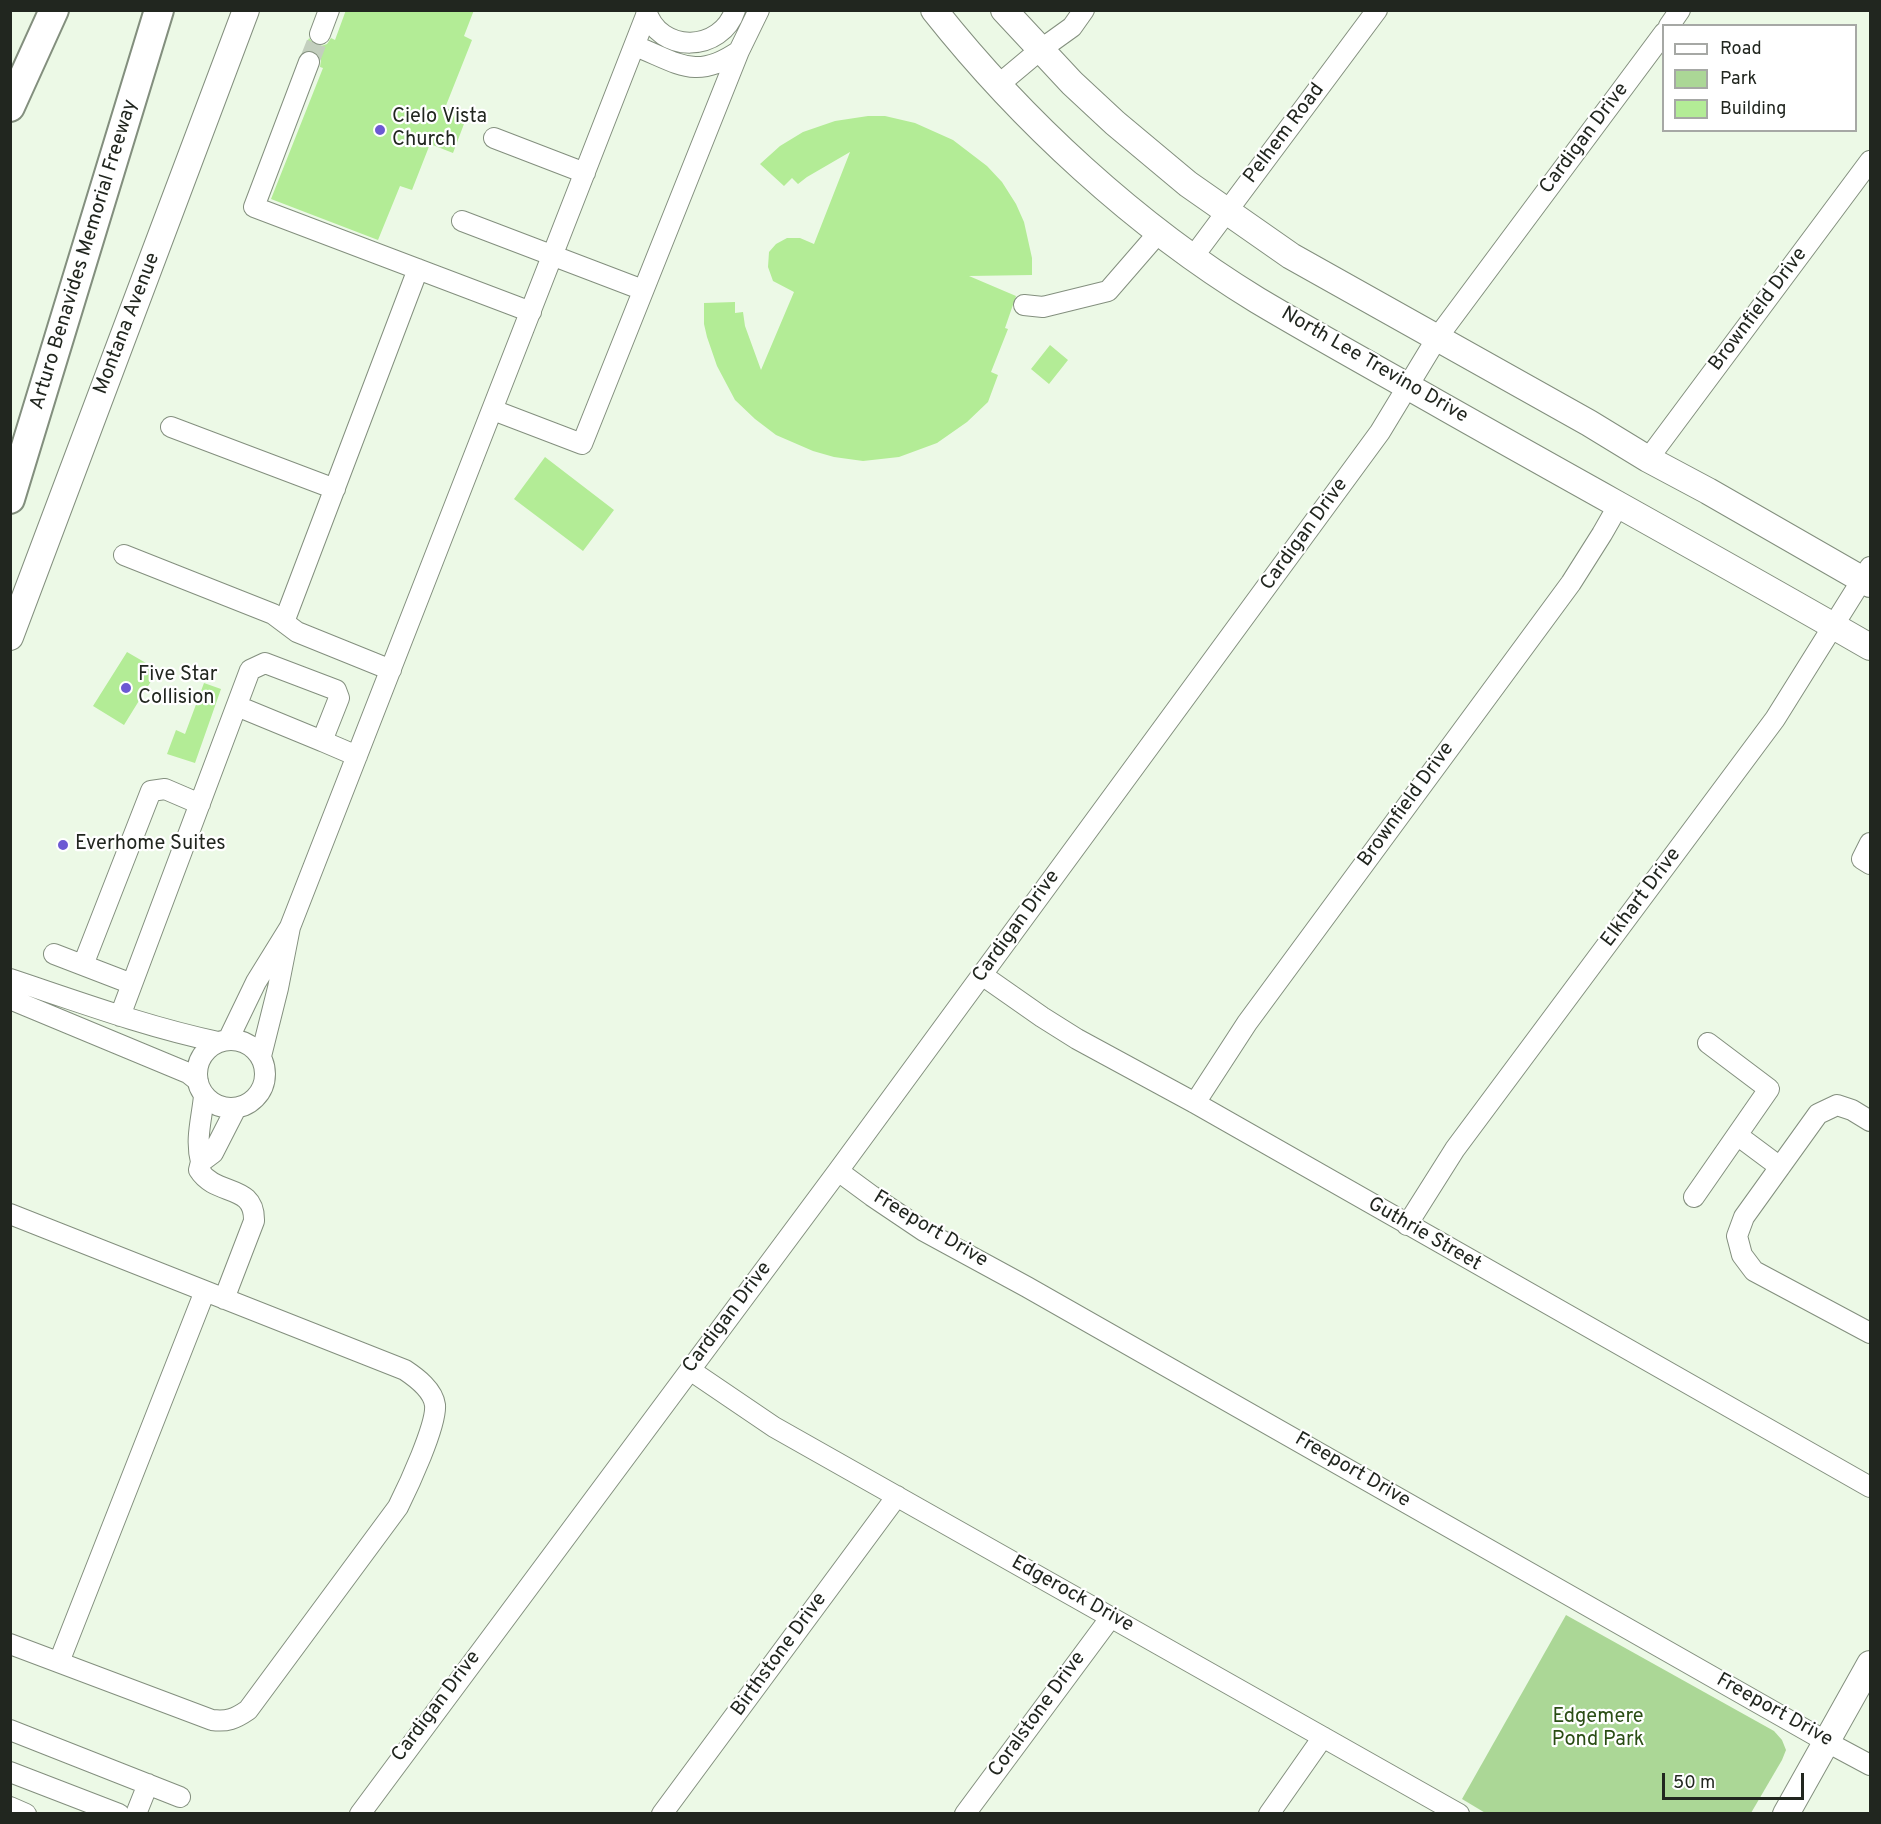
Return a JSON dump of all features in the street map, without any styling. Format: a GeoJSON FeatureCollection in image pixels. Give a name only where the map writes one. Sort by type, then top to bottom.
{"type":"FeatureCollection","features":[{"type":"Feature","properties":{"kind":"highway"},"geometry":{"type":"LineString","coordinates":[[10,107],[54,10]]}},
{"type":"Feature","properties":{"kind":"highway","name":"Arturo Benavides Memorial Freeway"},"geometry":{"type":"LineString","coordinates":[[10,499],[159,10]]}},
{"type":"Feature","properties":{"kind":"main road","name":"Montana Avenue"},"geometry":{"type":"LineString","coordinates":[[10,638],[246,10]]}},
{"type":"Feature","properties":{"kind":"main road","name":"North Lee Trevino Drive"},"geometry":{"type":"LineString","coordinates":[[934,10],[997,86],[1057,145],[1123,203],[1194,257],[1256,299],[1870,647]]}},
{"type":"Feature","properties":{"kind":"main road"},"geometry":{"type":"LineString","coordinates":[[1004,10],[1040,50],[1115,123],[1188,184],[1291,256],[1589,423],[1648,459],[1868,577]]}},
{"type":"Feature","properties":{"kind":"main road"},"geometry":{"type":"LineString","coordinates":[[1786,1814],[1870,1664]]}},
{"type":"Feature","properties":{"kind":"street"},"geometry":{"type":"LineString","coordinates":[[320,34],[329,10]]}},
{"type":"Feature","properties":{"kind":"street"},"geometry":{"type":"LineString","coordinates":[[493,410],[582,444],[739,51],[759,10]]}},
{"type":"Feature","properties":{"kind":"street"},"geometry":{"type":"LineString","coordinates":[[997,86],[1072,27],[1084,10]]}},
{"type":"Feature","properties":{"kind":"street","name":"Pelhem Road"},"geometry":{"type":"LineString","coordinates":[[1194,257],[1377,10]]}},
{"type":"Feature","properties":{"kind":"street"},"geometry":{"type":"LineString","coordinates":[[1670,24],[1680,10]]}},
{"type":"Feature","properties":{"kind":"street"},"geometry":{"type":"LineString","coordinates":[[647,12],[657,30],[670,39],[685,44],[700,43],[715,37],[727,27],[736,11]]}},
{"type":"Feature","properties":{"kind":"street"},"geometry":{"type":"LineString","coordinates":[[261,1056],[290,927],[647,12]]}},
{"type":"Feature","properties":{"kind":"street","name":"Cardigan Drive"},"geometry":{"type":"LineString","coordinates":[[360,1814],[838,1171],[1380,432],[1437,338],[1662,36]]}},
{"type":"Feature","properties":{"kind":"street"},"geometry":{"type":"LineString","coordinates":[[634,46],[690,68],[702,69],[739,51]]}},
{"type":"Feature","properties":{"kind":"street"},"geometry":{"type":"LineString","coordinates":[[309,62],[254,207],[531,312]]}},
{"type":"Feature","properties":{"kind":"street"},"geometry":{"type":"LineString","coordinates":[[494,138],[585,173]]}},
{"type":"Feature","properties":{"kind":"street","name":"Brownfield Drive"},"geometry":{"type":"LineString","coordinates":[[1648,459],[1870,161]]}},
{"type":"Feature","properties":{"kind":"street"},"geometry":{"type":"LineString","coordinates":[[462,220],[643,290]]}},
{"type":"Feature","properties":{"kind":"street"},"geometry":{"type":"LineString","coordinates":[[1024,305],[1043,307],[1108,291],[1160,231]]}},
{"type":"Feature","properties":{"kind":"street"},"geometry":{"type":"LineString","coordinates":[[284,622],[418,269]]}},
{"type":"Feature","properties":{"kind":"street"},"geometry":{"type":"LineString","coordinates":[[171,427],[335,489]]}},
{"type":"Feature","properties":{"kind":"street","name":"Brownfield Drive"},"geometry":{"type":"LineString","coordinates":[[1194,1103],[1246,1023],[1571,583],[1618,506]]}},
{"type":"Feature","properties":{"kind":"street"},"geometry":{"type":"LineString","coordinates":[[124,555],[273,614],[297,632],[391,670]]}},
{"type":"Feature","properties":{"kind":"street","name":"Elkhart Drive"},"geometry":{"type":"LineString","coordinates":[[1407,1225],[1455,1149],[1775,719],[1832,625],[1868,577]]}},
{"type":"Feature","properties":{"kind":"street"},"geometry":{"type":"LineString","coordinates":[[120,1016],[250,670],[265,663],[336,690],[339,699],[322,741]]}},
{"type":"Feature","properties":{"kind":"street"},"geometry":{"type":"LineString","coordinates":[[237,706],[357,756]]}},
{"type":"Feature","properties":{"kind":"street"},"geometry":{"type":"LineString","coordinates":[[83,965],[151,791],[165,789],[200,804]]}},
{"type":"Feature","properties":{"kind":"street"},"geometry":{"type":"LineString","coordinates":[[1870,843],[1862,859],[1870,864]]}},
{"type":"Feature","properties":{"kind":"street"},"geometry":{"type":"LineString","coordinates":[[224,1299],[254,1221],[254,1214],[252,1205],[247,1199],[209,1182],[199,1170],[201,1162],[197,1148],[202,1119],[199,1062],[205,1052],[223,1041],[290,927]]}},
{"type":"Feature","properties":{"kind":"street"},"geometry":{"type":"LineString","coordinates":[[54,954],[132,984]]}},
{"type":"Feature","properties":{"kind":"street","name":"Guthrie Street"},"geometry":{"type":"LineString","coordinates":[[982,975],[1041,1017],[1077,1039],[1194,1103],[1870,1487]]}},
{"type":"Feature","properties":{"kind":"street"},"geometry":{"type":"LineString","coordinates":[[10,979],[181,1034],[245,1042],[254,1047],[261,1056],[266,1077],[263,1087],[257,1097],[247,1105],[224,1108],[213,1104],[188,1073],[10,999]]}},
{"type":"Feature","properties":{"kind":"street"},"geometry":{"type":"LineString","coordinates":[[1694,1197],[1769,1089],[1708,1043]]}},
{"type":"Feature","properties":{"kind":"street"},"geometry":{"type":"LineString","coordinates":[[1869,1118],[1837,1106],[1818,1114],[1744,1217],[1737,1236],[1742,1255],[1754,1271],[1870,1334]]}},
{"type":"Feature","properties":{"kind":"street"},"geometry":{"type":"LineString","coordinates":[[201,1162],[213,1153],[236,1108]]}},
{"type":"Feature","properties":{"kind":"street"},"geometry":{"type":"LineString","coordinates":[[1737,1135],[1780,1167]]}},
{"type":"Feature","properties":{"kind":"street","name":"Freeport Drive"},"geometry":{"type":"LineString","coordinates":[[838,1171],[924,1231],[1870,1765]]}},
{"type":"Feature","properties":{"kind":"street"},"geometry":{"type":"LineString","coordinates":[[10,1214],[405,1370],[419,1380],[435,1404],[434,1420],[407,1490],[398,1507],[248,1710],[237,1718],[225,1722],[212,1720],[10,1644]]}},
{"type":"Feature","properties":{"kind":"street"},"geometry":{"type":"LineString","coordinates":[[59,1662],[205,1291]]}},
{"type":"Feature","properties":{"kind":"street","name":"Edgerock Drive"},"geometry":{"type":"LineString","coordinates":[[690,1370],[774,1427],[1459,1814]]}},
{"type":"Feature","properties":{"kind":"street","name":"Birthstone Drive"},"geometry":{"type":"LineString","coordinates":[[662,1814],[897,1496]]}},
{"type":"Feature","properties":{"kind":"street","name":"Coralstone Drive"},"geometry":{"type":"LineString","coordinates":[[965,1814],[1110,1617]]}},
{"type":"Feature","properties":{"kind":"street"},"geometry":{"type":"LineString","coordinates":[[10,1730],[180,1797]]}},
{"type":"Feature","properties":{"kind":"street"},"geometry":{"type":"LineString","coordinates":[[1269,1814],[1323,1737]]}},
{"type":"Feature","properties":{"kind":"street"},"geometry":{"type":"LineString","coordinates":[[10,1772],[119,1814]]}},
{"type":"Feature","properties":{"kind":"street"},"geometry":{"type":"LineString","coordinates":[[136,1814],[148,1784]]}},
{"type":"Feature","properties":{"kind":"street"},"geometry":{"type":"LineString","coordinates":[[10,1808],[26,1814]]}},
{"type":"Feature","properties":{"kind":"green space","name":"Edgemere Pond Park"},"geometry":{"type":"Polygon","coordinates":[[[1566,1615],[1774,1731],[1782,1740],[1786,1750],[1751,1813],[1487,1814],[1462,1799],[1566,1615]]]}},
{"type":"Feature","properties":{"kind":"building","name":"Cielo Vista Church"},"geometry":{"type":"Polygon","coordinates":[[[346,10],[474,10],[464,36],[472,40],[445,108],[467,116],[453,153],[430,144],[412,190],[400,186],[378,240],[271,199],[323,68],[320,67],[321,60],[318,54],[313,51],[303,52],[309,38],[315,45],[321,46],[327,44],[331,38],[335,40],[346,10]]]}},
{"type":"Feature","properties":{"kind":"building"},"geometry":{"type":"Polygon","coordinates":[[[885,116],[915,123],[953,140],[987,166],[1002,182],[1024,222],[1032,258],[1032,275],[969,276],[1016,296],[1005,328],[1008,329],[991,372],[998,375],[988,402],[967,422],[937,443],[899,457],[863,461],[813,451],[776,435],[735,400],[717,366],[707,337],[704,324],[704,303],[735,302],[735,313],[743,312],[745,326],[761,370],[794,292],[773,281],[768,267],[769,252],[776,244],[787,238],[800,238],[814,244],[850,152],[798,184],[792,178],[784,186],[760,164],[780,146],[803,132],[835,121],[885,116]]]}},
{"type":"Feature","properties":{"kind":"building"},"geometry":{"type":"Polygon","coordinates":[[[1050,345],[1068,360],[1049,384],[1031,369],[1050,345]]]}},
{"type":"Feature","properties":{"kind":"building"},"geometry":{"type":"Polygon","coordinates":[[[545,457],[614,510],[583,551],[514,499],[545,457]]]}},
{"type":"Feature","properties":{"kind":"building","name":"Five Star Collision"},"geometry":{"type":"Polygon","coordinates":[[[127,652],[158,670],[124,725],[93,706],[127,652]]]}},
{"type":"Feature","properties":{"kind":"building"},"geometry":{"type":"Polygon","coordinates":[[[204,683],[221,689],[195,763],[167,754],[176,730],[185,734],[204,683]]]}},
{"type":"Feature","properties":{"kind":"tunnel"},"geometry":{"type":"LineString","coordinates":[[309,62],[320,34]]}},
{"type":"Feature","properties":{"kind":"place","name":"Cielo Vista Church"},"geometry":{"type":"Point","coordinates":[380,130]}},
{"type":"Feature","properties":{"kind":"place","name":"Five Star Collision"},"geometry":{"type":"Point","coordinates":[126,688]}},
{"type":"Feature","properties":{"kind":"place","name":"Everhome Suites"},"geometry":{"type":"Point","coordinates":[63,845]}}]}
